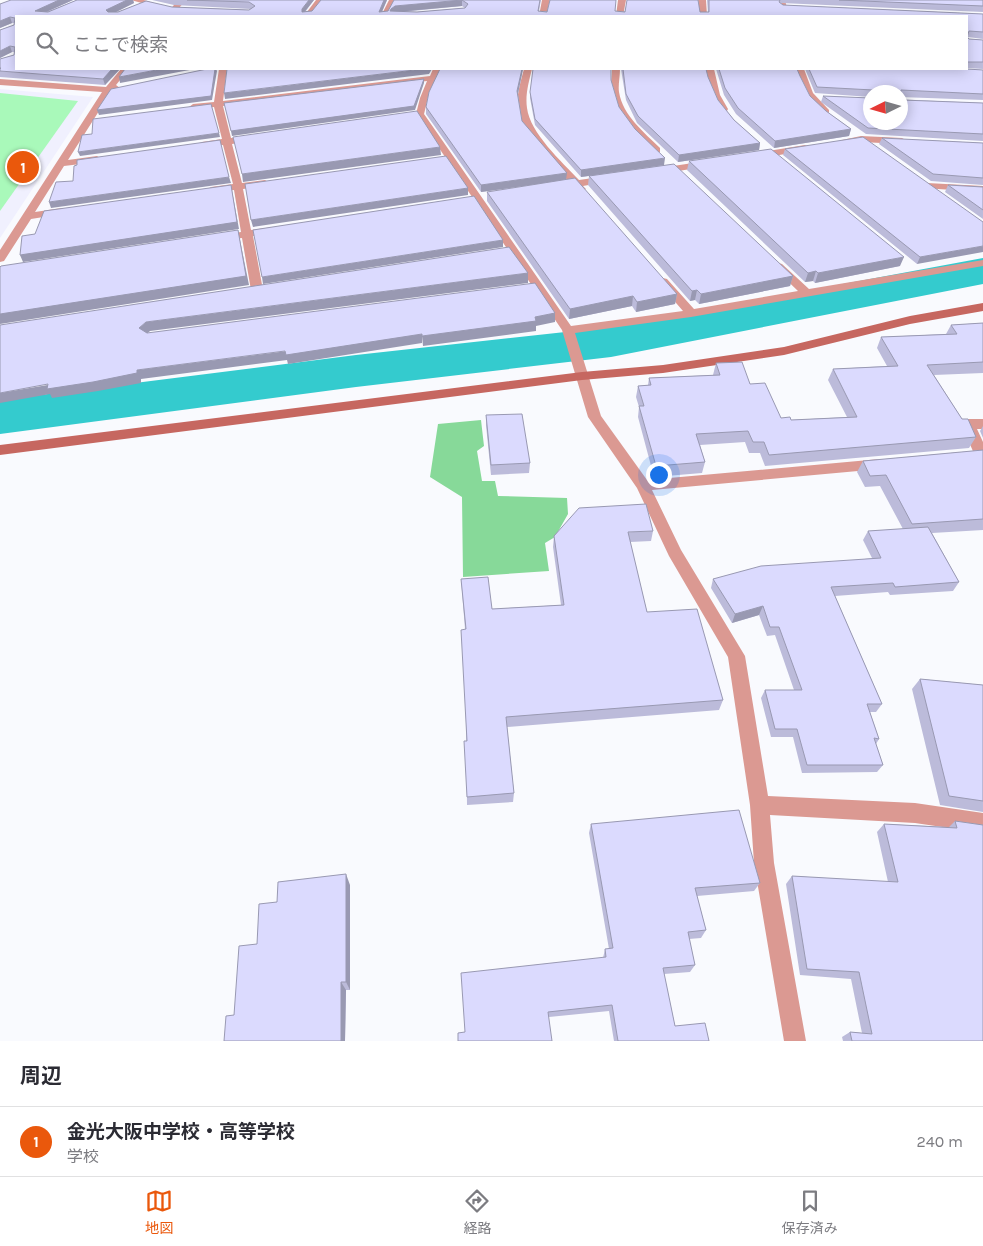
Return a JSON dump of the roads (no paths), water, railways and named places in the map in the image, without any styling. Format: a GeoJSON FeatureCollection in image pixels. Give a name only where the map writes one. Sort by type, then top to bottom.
{"type":"FeatureCollection","features":[{"type":"Feature","properties":{"kind":"street"},"geometry":{"type":"LineString","coordinates":[[135,0],[174,9],[184,9]]}},
{"type":"Feature","properties":{"kind":"street"},"geometry":{"type":"LineString","coordinates":[[169,15],[182,0]]}},
{"type":"Feature","properties":{"kind":"street"},"geometry":{"type":"LineString","coordinates":[[309,15],[320,0]]}},
{"type":"Feature","properties":{"kind":"street"},"geometry":{"type":"LineString","coordinates":[[385,15],[393,0]]}},
{"type":"Feature","properties":{"kind":"street"},"geometry":{"type":"LineString","coordinates":[[542,15],[546,0]]}},
{"type":"Feature","properties":{"kind":"street"},"geometry":{"type":"LineString","coordinates":[[620,15],[622,0]]}},
{"type":"Feature","properties":{"kind":"street"},"geometry":{"type":"LineString","coordinates":[[702,0],[704,15]]}},
{"type":"Feature","properties":{"kind":"street"},"geometry":{"type":"LineString","coordinates":[[129,10],[145,3]]}},
{"type":"Feature","properties":{"kind":"street"},"geometry":{"type":"LineString","coordinates":[[782,3],[792,7]]}},
{"type":"Feature","properties":{"kind":"street"},"geometry":{"type":"LineString","coordinates":[[782,3],[786,15]]}},
{"type":"Feature","properties":{"kind":"street"},"geometry":{"type":"LineString","coordinates":[[0,259],[94,119],[108,90],[124,70]]}},
{"type":"Feature","properties":{"kind":"street"},"geometry":{"type":"LineString","coordinates":[[223,70],[218,104],[238,186],[257,290]]}},
{"type":"Feature","properties":{"kind":"street"},"geometry":{"type":"LineString","coordinates":[[436,70],[415,115],[444,158],[477,199],[508,251],[533,287],[568,330],[595,417],[643,486],[674,552],[736,656],[760,804],[764,862],[794,1041]]}},
{"type":"Feature","properties":{"kind":"street"},"geometry":{"type":"LineString","coordinates":[[528,70],[524,82],[523,110],[529,127],[589,198]]}},
{"type":"Feature","properties":{"kind":"street"},"geometry":{"type":"LineString","coordinates":[[616,70],[615,93],[620,108],[632,126],[679,172]]}},
{"type":"Feature","properties":{"kind":"street"},"geometry":{"type":"LineString","coordinates":[[710,70],[712,85],[719,103],[730,117]]}},
{"type":"Feature","properties":{"kind":"street"},"geometry":{"type":"LineString","coordinates":[[800,70],[805,87],[817,106],[832,117]]}},
{"type":"Feature","properties":{"kind":"street"},"geometry":{"type":"LineString","coordinates":[[188,108],[432,78]]}},
{"type":"Feature","properties":{"kind":"street"},"geometry":{"type":"LineString","coordinates":[[0,82],[108,90],[127,86]]}},
{"type":"Feature","properties":{"kind":"street"},"geometry":{"type":"LineString","coordinates":[[811,97],[821,97]]}},
{"type":"Feature","properties":{"kind":"street"},"geometry":{"type":"LineString","coordinates":[[189,147],[266,136]]}},
{"type":"Feature","properties":{"kind":"street"},"geometry":{"type":"LineString","coordinates":[[858,136],[876,150]]}},
{"type":"Feature","properties":{"kind":"street"},"geometry":{"type":"LineString","coordinates":[[834,143],[858,136],[908,142]]}},
{"type":"Feature","properties":{"kind":"street"},"geometry":{"type":"LineString","coordinates":[[743,158],[816,146]]}},
{"type":"Feature","properties":{"kind":"street"},"geometry":{"type":"LineString","coordinates":[[62,164],[110,157]]}},
{"type":"Feature","properties":{"kind":"street"},"geometry":{"type":"LineString","coordinates":[[646,173],[679,172],[714,162]]}},
{"type":"Feature","properties":{"kind":"street"},"geometry":{"type":"LineString","coordinates":[[550,188],[616,178]]}},
{"type":"Feature","properties":{"kind":"street"},"geometry":{"type":"LineString","coordinates":[[200,192],[276,181]]}},
{"type":"Feature","properties":{"kind":"street"},"geometry":{"type":"LineString","coordinates":[[943,197],[924,183],[983,189]]}},
{"type":"Feature","properties":{"kind":"street"},"geometry":{"type":"LineString","coordinates":[[29,216],[76,209]]}},
{"type":"Feature","properties":{"kind":"street"},"geometry":{"type":"LineString","coordinates":[[207,240],[285,228]]}},
{"type":"Feature","properties":{"kind":"street"},"geometry":{"type":"LineString","coordinates":[[772,260],[806,293]]}},
{"type":"Feature","properties":{"kind":"street"},"geometry":{"type":"LineString","coordinates":[[568,330],[691,313],[806,293],[914,270],[983,263]]}},
{"type":"Feature","properties":{"kind":"street"},"geometry":{"type":"LineString","coordinates":[[653,270],[691,313]]}},
{"type":"Feature","properties":{"kind":"street"},"geometry":{"type":"LineString","coordinates":[[0,450],[582,376],[663,369],[784,351],[910,320],[983,307]]}},
{"type":"Feature","properties":{"kind":"street"},"geometry":{"type":"LineString","coordinates":[[978,456],[968,424],[983,424]]}},
{"type":"Feature","properties":{"kind":"street"},"geometry":{"type":"LineString","coordinates":[[643,486],[891,463]]}},
{"type":"Feature","properties":{"kind":"street"},"geometry":{"type":"LineString","coordinates":[[760,804],[915,813],[983,823]]}},
{"type":"Feature","properties":{"kind":"waterway"},"geometry":{"type":"LineString","coordinates":[[0,417],[356,371],[611,342],[983,271]]}},
{"type":"Feature","properties":{"kind":"place","name":"金光大阪中学校・高等学校"},"geometry":{"type":"Point","coordinates":[23,167]}}]}
